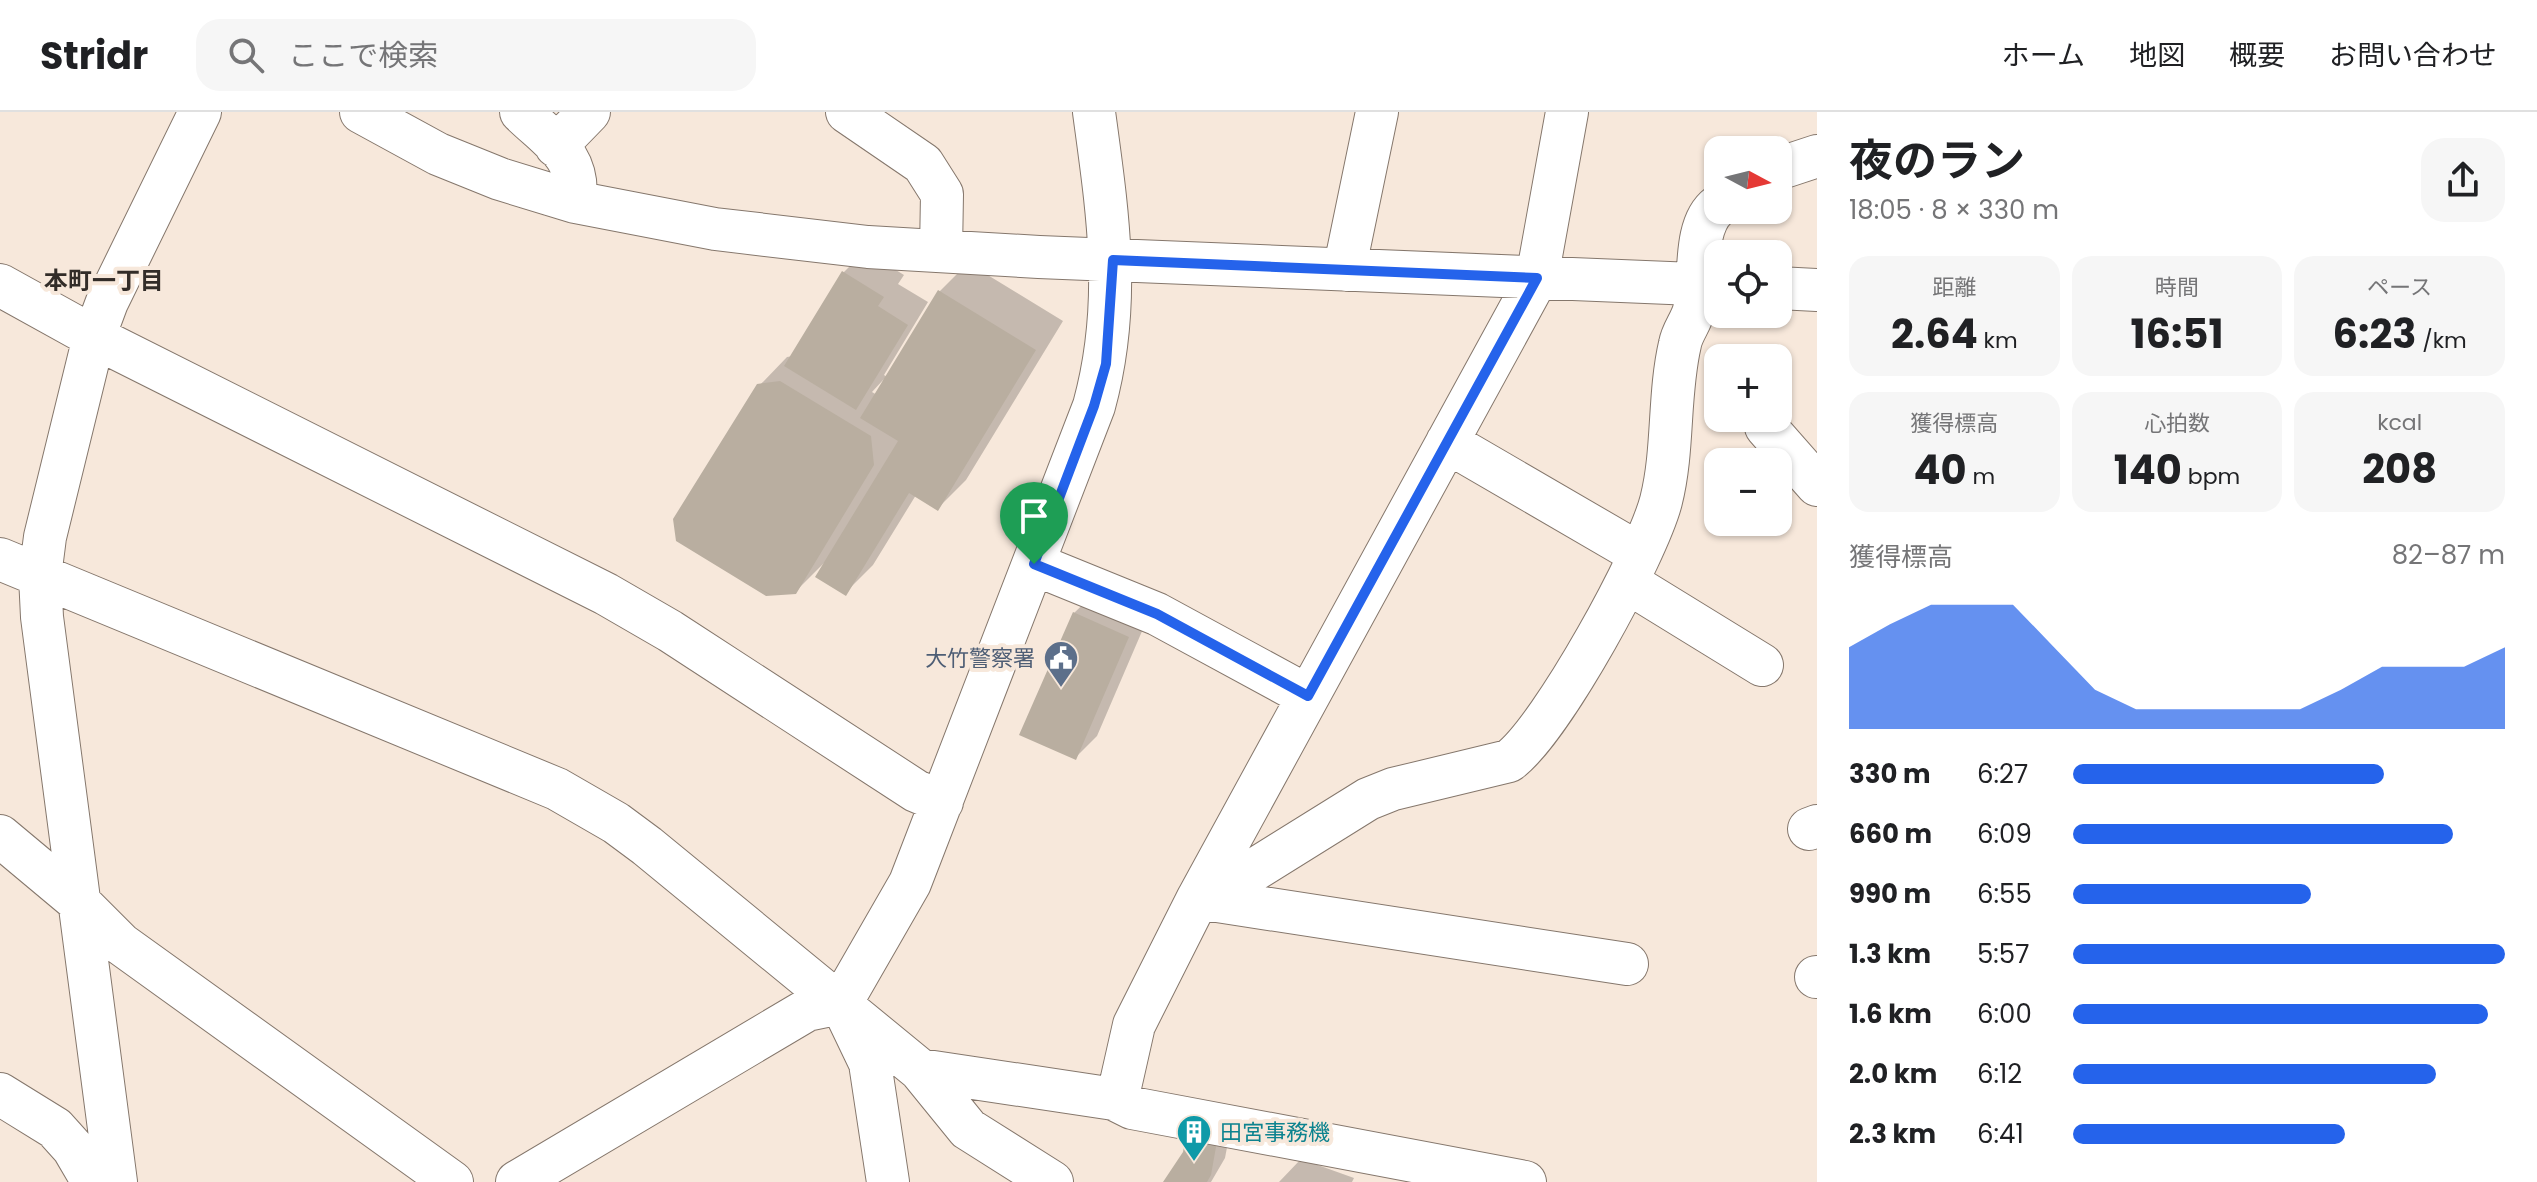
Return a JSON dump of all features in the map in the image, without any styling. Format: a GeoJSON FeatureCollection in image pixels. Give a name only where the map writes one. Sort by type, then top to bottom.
{"type":"FeatureCollection","features":[{"type":"Feature","properties":{"kind":"street"},"geometry":{"type":"LineString","coordinates":[[0,1094],[55,1128],[73,1148],[90,1177],[116,1182],[42,617],[40,576],[45,537],[94,337],[107,302],[200,112]]}},
{"type":"Feature","properties":{"kind":"street"},"geometry":{"type":"LineString","coordinates":[[361,112],[438,154],[500,179],[575,202],[715,229],[941,251],[1704,285]]}},
{"type":"Feature","properties":{"kind":"street"},"geometry":{"type":"LineString","coordinates":[[521,112],[572,161],[578,182],[575,202]]}},
{"type":"Feature","properties":{"kind":"street"},"geometry":{"type":"LineString","coordinates":[[556,146],[589,112]]}},
{"type":"Feature","properties":{"kind":"street"},"geometry":{"type":"LineString","coordinates":[[847,112],[923,164],[942,194],[941,251]]}},
{"type":"Feature","properties":{"kind":"street"},"geometry":{"type":"LineString","coordinates":[[525,1180],[807,1010],[841,1003],[910,883],[1094,406],[1106,364],[1113,260],[1094,112]]}},
{"type":"Feature","properties":{"kind":"street"},"geometry":{"type":"LineString","coordinates":[[1347,270],[1377,112]]}},
{"type":"Feature","properties":{"kind":"street"},"geometry":{"type":"LineString","coordinates":[[1114,1099],[1120,1087],[1134,1025],[1198,898],[1537,278],[1567,112]]}},
{"type":"Feature","properties":{"kind":"street"},"geometry":{"type":"LineString","coordinates":[[1792,164],[1817,156]]}},
{"type":"Feature","properties":{"kind":"street"},"geometry":{"type":"LineString","coordinates":[[1704,267],[1700,244],[1708,224]]}},
{"type":"Feature","properties":{"kind":"street"},"geometry":{"type":"LineString","coordinates":[[0,285],[94,337],[606,594],[670,631],[916,791],[942,802]]}},
{"type":"Feature","properties":{"kind":"street"},"geometry":{"type":"LineString","coordinates":[[1792,289],[1817,290]]}},
{"type":"Feature","properties":{"kind":"street"},"geometry":{"type":"LineString","coordinates":[[1198,898],[1217,893],[1368,799],[1393,789],[1509,761],[1522,751],[1578,668],[1633,567],[1661,502],[1680,342],[1704,291]]}},
{"type":"Feature","properties":{"kind":"street"},"geometry":{"type":"LineString","coordinates":[[1770,432],[1817,485]]}},
{"type":"Feature","properties":{"kind":"street"},"geometry":{"type":"LineString","coordinates":[[1447,442],[1633,567],[1762,665]]}},
{"type":"Feature","properties":{"kind":"street"},"geometry":{"type":"LineString","coordinates":[[0,559],[557,789],[616,823],[920,1070],[968,1129],[1052,1182]]}},
{"type":"Feature","properties":{"kind":"street"},"geometry":{"type":"LineString","coordinates":[[1034,564],[1157,614],[1308,696]]}},
{"type":"Feature","properties":{"kind":"street"},"geometry":{"type":"LineString","coordinates":[[0,836],[79,902],[121,944],[452,1182]]}},
{"type":"Feature","properties":{"kind":"street"},"geometry":{"type":"LineString","coordinates":[[1198,898],[1627,964]]}},
{"type":"Feature","properties":{"kind":"street"},"geometry":{"type":"LineString","coordinates":[[841,1003],[870,1063],[888,1182]]}},
{"type":"Feature","properties":{"kind":"street"},"geometry":{"type":"LineString","coordinates":[[920,1070],[1114,1099],[1132,1108],[1525,1182]]}},
{"type":"Feature","properties":{"kind":"building"},"geometry":{"type":"Polygon","coordinates":[[[842,271],[884,297],[878,306],[908,325],[856,410],[784,366],[842,271]]]}},
{"type":"Feature","properties":{"kind":"building"},"geometry":{"type":"Polygon","coordinates":[[[938,290],[1036,350],[938,511],[909,493],[846,596],[815,577],[898,441],[860,418],[938,290]]]}},
{"type":"Feature","properties":{"kind":"building"},"geometry":{"type":"Polygon","coordinates":[[[780,381],[871,436],[874,465],[796,594],[766,596],[676,541],[673,519],[757,384],[780,381]]]}},
{"type":"Feature","properties":{"kind":"building"},"geometry":{"type":"Polygon","coordinates":[[[1073,612],[1129,637],[1076,760],[1019,735],[1073,612]]]}},
{"type":"Feature","properties":{"kind":"building","name":"田宮事務機"},"geometry":{"type":"Polygon","coordinates":[[[1188,1124],[1219,1130],[1211,1175],[1207,1182],[1163,1182],[1183,1152],[1188,1124]]]}},
{"type":"Feature","properties":{"kind":"place","name":"大竹警察署"},"geometry":{"type":"Point","coordinates":[1061,689]}},
{"type":"Feature","properties":{"kind":"place","name":"田宮事務機"},"geometry":{"type":"Point","coordinates":[1194,1163]}},
{"type":"Feature","properties":{"kind":"district","name":"本町一丁目"},"geometry":{"type":"Point","coordinates":[104,281]}},
{"type":"Feature","properties":{"kind":"route"},"geometry":{"type":"LineString","coordinates":[[1113,260],[1537,278],[1308,696],[1157,614],[1034,564],[1094,406],[1106,364],[1113,260]]}}]}
